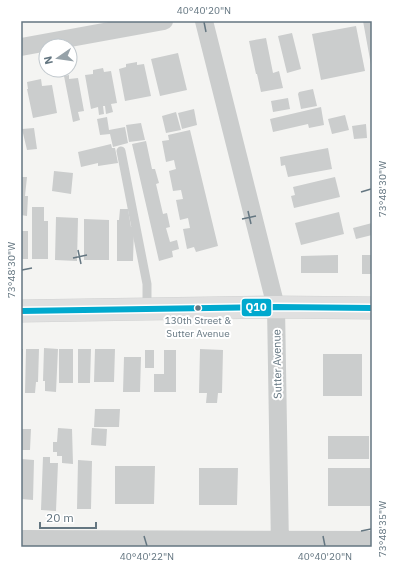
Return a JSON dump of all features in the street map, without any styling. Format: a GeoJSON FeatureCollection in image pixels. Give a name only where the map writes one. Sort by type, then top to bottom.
{"type":"FeatureCollection","features":[{"type":"Feature","properties":{"kind":"street"},"geometry":{"type":"LineString","coordinates":[[21,47],[164,21]]}},
{"type":"Feature","properties":{"kind":"street","name":"Sutter Avenue"},"geometry":{"type":"LineString","coordinates":[[204,21],[276,307],[280,543]]}},
{"type":"Feature","properties":{"kind":"street"},"geometry":{"type":"LineString","coordinates":[[21,311],[276,307],[372,308]]}},
{"type":"Feature","properties":{"kind":"street"},"geometry":{"type":"LineString","coordinates":[[21,539],[280,543],[372,540]]}},
{"type":"Feature","properties":{"kind":"lane"},"geometry":{"type":"LineString","coordinates":[[121,151],[147,284],[147,309]]}},
{"type":"Feature","properties":{"kind":"building"},"geometry":{"type":"Polygon","coordinates":[[[363,21],[372,21],[372,65],[371,65],[363,21]]]}},
{"type":"Feature","properties":{"kind":"building"},"geometry":{"type":"Polygon","coordinates":[[[356,26],[365,71],[321,80],[312,34],[356,26]]]}},
{"type":"Feature","properties":{"kind":"building"},"geometry":{"type":"Polygon","coordinates":[[[292,33],[301,69],[287,73],[278,36],[292,33]]]}},
{"type":"Feature","properties":{"kind":"building"},"geometry":{"type":"Polygon","coordinates":[[[266,38],[273,73],[279,71],[283,88],[261,92],[249,41],[266,38]]]}},
{"type":"Feature","properties":{"kind":"building"},"geometry":{"type":"Polygon","coordinates":[[[178,53],[187,90],[160,96],[151,59],[178,53]]]}},
{"type":"Feature","properties":{"kind":"building"},"geometry":{"type":"Polygon","coordinates":[[[137,62],[137,65],[144,64],[151,96],[125,101],[119,69],[126,67],[126,64],[137,62]]]}},
{"type":"Feature","properties":{"kind":"building"},"geometry":{"type":"Polygon","coordinates":[[[103,68],[104,72],[111,71],[117,103],[111,104],[113,112],[106,114],[105,106],[103,106],[104,114],[99,115],[98,107],[91,109],[85,75],[93,74],[93,70],[103,68]]]}},
{"type":"Feature","properties":{"kind":"building"},"geometry":{"type":"Polygon","coordinates":[[[64,78],[78,78],[84,111],[78,112],[80,120],[73,122],[64,78]]]}},
{"type":"Feature","properties":{"kind":"building"},"geometry":{"type":"Polygon","coordinates":[[[41,79],[42,86],[52,85],[57,113],[33,118],[27,82],[41,79]]]}},
{"type":"Feature","properties":{"kind":"building"},"geometry":{"type":"Polygon","coordinates":[[[313,89],[317,106],[301,109],[298,94],[299,92],[313,89]]]}},
{"type":"Feature","properties":{"kind":"building"},"geometry":{"type":"Polygon","coordinates":[[[288,98],[290,109],[273,112],[271,101],[288,98]]]}},
{"type":"Feature","properties":{"kind":"building"},"geometry":{"type":"Polygon","coordinates":[[[321,107],[324,125],[309,128],[308,124],[273,132],[270,119],[321,107]]]}},
{"type":"Feature","properties":{"kind":"building"},"geometry":{"type":"Polygon","coordinates":[[[194,109],[197,125],[182,129],[178,113],[194,109]]]}},
{"type":"Feature","properties":{"kind":"building"},"geometry":{"type":"Polygon","coordinates":[[[176,112],[181,130],[166,133],[162,116],[176,112]]]}},
{"type":"Feature","properties":{"kind":"building"},"geometry":{"type":"Polygon","coordinates":[[[345,115],[349,130],[332,134],[328,119],[345,115]]]}},
{"type":"Feature","properties":{"kind":"building"},"geometry":{"type":"Polygon","coordinates":[[[107,117],[109,130],[125,127],[128,143],[113,147],[110,134],[100,135],[97,119],[107,117]]]}},
{"type":"Feature","properties":{"kind":"building"},"geometry":{"type":"Polygon","coordinates":[[[141,123],[145,140],[129,142],[126,125],[141,123]]]}},
{"type":"Feature","properties":{"kind":"building"},"geometry":{"type":"Polygon","coordinates":[[[366,124],[367,138],[354,139],[352,126],[366,124]]]}},
{"type":"Feature","properties":{"kind":"building"},"geometry":{"type":"Polygon","coordinates":[[[34,128],[37,149],[27,150],[22,129],[34,128]]]}},
{"type":"Feature","properties":{"kind":"building"},"geometry":{"type":"Polygon","coordinates":[[[190,130],[218,246],[196,252],[194,247],[187,249],[183,229],[190,228],[188,218],[180,220],[176,200],[183,199],[181,190],[173,191],[169,171],[176,169],[174,160],[166,162],[162,141],[169,140],[168,135],[190,130]]]}},
{"type":"Feature","properties":{"kind":"building"},"geometry":{"type":"Polygon","coordinates":[[[146,141],[152,169],[155,169],[159,183],[156,184],[163,214],[167,213],[170,227],[166,228],[170,242],[177,240],[179,249],[172,251],[173,257],[159,261],[132,144],[146,141]]]}},
{"type":"Feature","properties":{"kind":"building"},"geometry":{"type":"Polygon","coordinates":[[[111,144],[112,148],[115,148],[118,163],[98,166],[98,163],[81,167],[78,152],[111,144]]]}},
{"type":"Feature","properties":{"kind":"building"},"geometry":{"type":"Polygon","coordinates":[[[328,148],[332,169],[288,177],[285,165],[281,166],[280,157],[328,148]]]}},
{"type":"Feature","properties":{"kind":"building"},"geometry":{"type":"Polygon","coordinates":[[[54,171],[73,173],[71,194],[52,191],[54,171]]]}},
{"type":"Feature","properties":{"kind":"building"},"geometry":{"type":"Polygon","coordinates":[[[21,177],[27,177],[25,196],[28,196],[27,216],[21,215],[21,177]]]}},
{"type":"Feature","properties":{"kind":"building"},"geometry":{"type":"Polygon","coordinates":[[[335,177],[340,197],[294,208],[291,196],[295,195],[293,187],[335,177]]]}},
{"type":"Feature","properties":{"kind":"building"},"geometry":{"type":"Polygon","coordinates":[[[32,207],[44,207],[44,221],[48,221],[48,259],[32,259],[32,207]]]}},
{"type":"Feature","properties":{"kind":"building"},"geometry":{"type":"Polygon","coordinates":[[[120,209],[128,209],[131,227],[134,227],[133,261],[117,261],[117,220],[119,220],[120,209]]]}},
{"type":"Feature","properties":{"kind":"building"},"geometry":{"type":"Polygon","coordinates":[[[339,212],[344,234],[301,245],[295,223],[339,212]]]}},
{"type":"Feature","properties":{"kind":"building"},"geometry":{"type":"Polygon","coordinates":[[[56,217],[78,218],[77,261],[55,260],[56,217]]]}},
{"type":"Feature","properties":{"kind":"building"},"geometry":{"type":"Polygon","coordinates":[[[84,219],[109,220],[109,260],[84,260],[84,219]]]}},
{"type":"Feature","properties":{"kind":"building"},"geometry":{"type":"Polygon","coordinates":[[[372,223],[372,235],[356,239],[353,228],[372,223]]]}},
{"type":"Feature","properties":{"kind":"building"},"geometry":{"type":"Polygon","coordinates":[[[21,231],[28,231],[28,259],[21,259],[21,231]]]}},
{"type":"Feature","properties":{"kind":"building"},"geometry":{"type":"Polygon","coordinates":[[[338,255],[338,273],[301,273],[301,256],[338,255]]]}},
{"type":"Feature","properties":{"kind":"building"},"geometry":{"type":"Polygon","coordinates":[[[362,255],[372,255],[372,274],[362,274],[362,255]]]}},
{"type":"Feature","properties":{"kind":"building"},"geometry":{"type":"Polygon","coordinates":[[[44,348],[58,349],[56,392],[45,391],[45,381],[43,381],[44,348]]]}},
{"type":"Feature","properties":{"kind":"building"},"geometry":{"type":"Polygon","coordinates":[[[21,349],[23,349],[22,368],[21,368],[21,349]]]}},
{"type":"Feature","properties":{"kind":"building"},"geometry":{"type":"Polygon","coordinates":[[[26,349],[39,349],[38,382],[36,382],[35,393],[25,393],[26,349]]]}},
{"type":"Feature","properties":{"kind":"building"},"geometry":{"type":"Polygon","coordinates":[[[59,349],[73,349],[73,383],[59,383],[59,349]]]}},
{"type":"Feature","properties":{"kind":"building"},"geometry":{"type":"Polygon","coordinates":[[[78,349],[91,349],[90,383],[78,383],[78,349]]]}},
{"type":"Feature","properties":{"kind":"building"},"geometry":{"type":"Polygon","coordinates":[[[95,349],[115,349],[114,382],[94,382],[95,349]]]}},
{"type":"Feature","properties":{"kind":"building"},"geometry":{"type":"Polygon","coordinates":[[[200,349],[223,350],[222,393],[218,393],[217,403],[206,403],[207,393],[199,393],[200,349]]]}},
{"type":"Feature","properties":{"kind":"building"},"geometry":{"type":"Polygon","coordinates":[[[145,350],[154,350],[154,368],[145,368],[145,350]]]}},
{"type":"Feature","properties":{"kind":"building"},"geometry":{"type":"Polygon","coordinates":[[[164,350],[176,350],[176,392],[154,392],[154,374],[164,374],[164,350]]]}},
{"type":"Feature","properties":{"kind":"building"},"geometry":{"type":"Polygon","coordinates":[[[323,354],[362,354],[362,396],[323,396],[323,354]]]}},
{"type":"Feature","properties":{"kind":"building"},"geometry":{"type":"Polygon","coordinates":[[[124,357],[141,357],[140,392],[123,392],[124,357]]]}},
{"type":"Feature","properties":{"kind":"building"},"geometry":{"type":"Polygon","coordinates":[[[95,409],[120,409],[119,427],[94,427],[95,409]]]}},
{"type":"Feature","properties":{"kind":"building"},"geometry":{"type":"Polygon","coordinates":[[[58,428],[72,429],[73,464],[62,463],[62,456],[57,456],[57,452],[53,452],[53,442],[57,442],[58,428]]]}},
{"type":"Feature","properties":{"kind":"building"},"geometry":{"type":"Polygon","coordinates":[[[92,428],[107,429],[106,446],[91,445],[92,428]]]}},
{"type":"Feature","properties":{"kind":"building"},"geometry":{"type":"Polygon","coordinates":[[[21,429],[31,429],[30,450],[21,450],[21,429]]]}},
{"type":"Feature","properties":{"kind":"building"},"geometry":{"type":"Polygon","coordinates":[[[328,436],[369,436],[369,459],[328,459],[328,436]]]}},
{"type":"Feature","properties":{"kind":"building"},"geometry":{"type":"Polygon","coordinates":[[[43,457],[50,457],[50,463],[58,463],[56,511],[41,510],[43,457]]]}},
{"type":"Feature","properties":{"kind":"building"},"geometry":{"type":"Polygon","coordinates":[[[21,459],[34,460],[33,500],[21,499],[21,459]]]}},
{"type":"Feature","properties":{"kind":"building"},"geometry":{"type":"Polygon","coordinates":[[[78,460],[92,461],[91,509],[77,509],[78,460]]]}},
{"type":"Feature","properties":{"kind":"building"},"geometry":{"type":"Polygon","coordinates":[[[115,466],[155,466],[154,504],[115,504],[115,466]]]}},
{"type":"Feature","properties":{"kind":"building"},"geometry":{"type":"Polygon","coordinates":[[[199,468],[238,468],[237,505],[199,505],[199,468]]]}},
{"type":"Feature","properties":{"kind":"building"},"geometry":{"type":"Polygon","coordinates":[[[328,468],[370,468],[370,506],[328,506],[328,468]]]}},
{"type":"Feature","properties":{"kind":"transit line","name":"Q10"},"geometry":{"type":"LineString","coordinates":[[21,311],[276,307],[372,308]]}},
{"type":"Feature","properties":{"kind":"place","name":"130th Street & Sutter Avenue"},"geometry":{"type":"Point","coordinates":[198,308]}}]}
